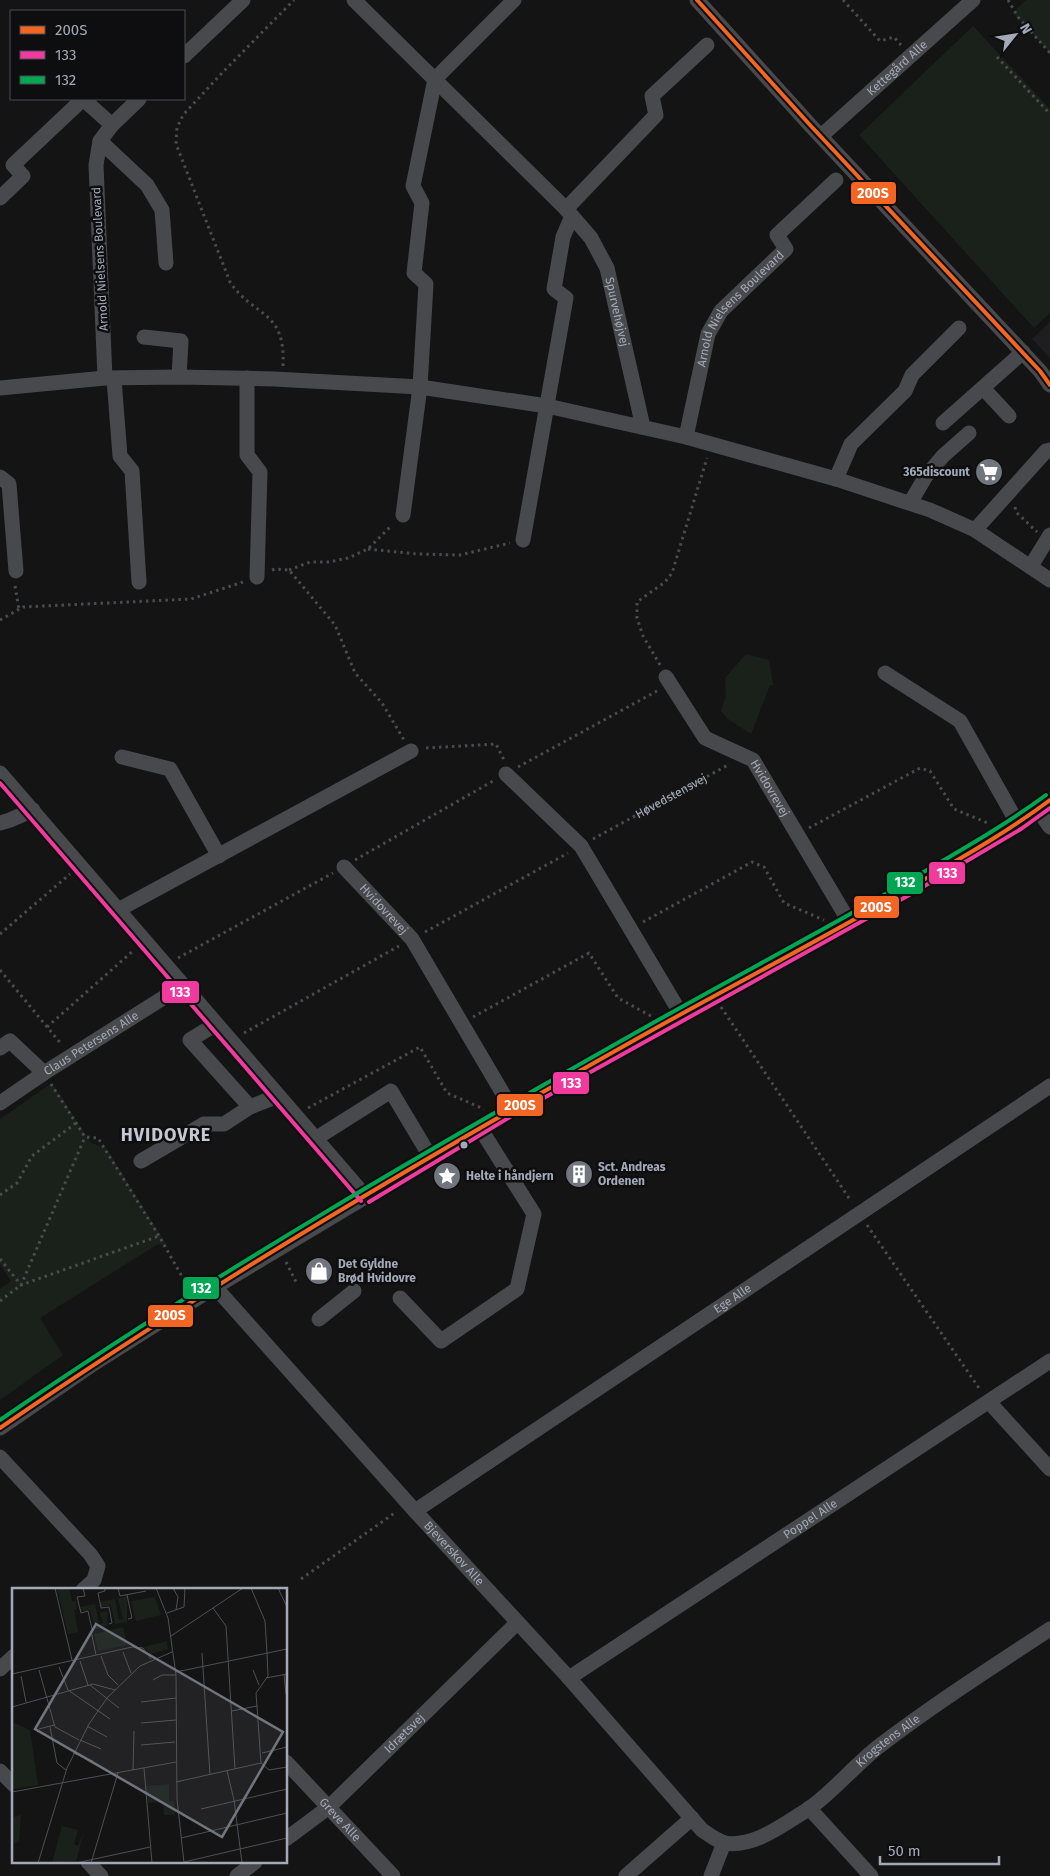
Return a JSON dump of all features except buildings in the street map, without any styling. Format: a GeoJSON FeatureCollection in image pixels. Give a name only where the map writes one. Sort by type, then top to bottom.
{"type":"FeatureCollection","features":[{"type":"Feature","properties":{"kind":"street"},"geometry":{"type":"LineString","coordinates":[[185,55],[243,0]]}},
{"type":"Feature","properties":{"kind":"street","name":"Spurvehøjvej"},"geometry":{"type":"LineString","coordinates":[[354,0],[569,213],[591,238],[607,268],[643,427]]}},
{"type":"Feature","properties":{"kind":"street"},"geometry":{"type":"LineString","coordinates":[[403,515],[420,387],[426,284],[414,273],[422,203],[413,186],[435,79],[514,0]]}},
{"type":"Feature","properties":{"kind":"street"},"geometry":{"type":"LineString","coordinates":[[697,0],[1023,352],[1050,384]]}},
{"type":"Feature","properties":{"kind":"street","name":"Kettegård Alle"},"geometry":{"type":"LineString","coordinates":[[821,136],[973,0]]}},
{"type":"Feature","properties":{"kind":"street"},"geometry":{"type":"LineString","coordinates":[[523,540],[566,298],[554,289],[569,213],[656,115],[652,96],[707,45]]}},
{"type":"Feature","properties":{"kind":"street"},"geometry":{"type":"LineString","coordinates":[[0,198],[23,176],[13,165],[82,100]]}},
{"type":"Feature","properties":{"kind":"street"},"geometry":{"type":"LineString","coordinates":[[84,100],[112,125]]}},
{"type":"Feature","properties":{"kind":"street"},"geometry":{"type":"LineString","coordinates":[[138,100],[112,125],[100,141],[148,186],[162,210],[166,263]]}},
{"type":"Feature","properties":{"kind":"street","name":"Arnold Nielsens Boulevard"},"geometry":{"type":"LineString","coordinates":[[100,141],[96,165],[110,378],[120,456],[132,471],[139,582]]}},
{"type":"Feature","properties":{"kind":"street","name":"Arnold Nielsens Boulevard"},"geometry":{"type":"LineString","coordinates":[[686,437],[708,334],[721,311],[786,248],[777,235],[836,180]]}},
{"type":"Feature","properties":{"kind":"street"},"geometry":{"type":"LineString","coordinates":[[836,479],[851,444],[905,391],[912,375],[959,328]]}},
{"type":"Feature","properties":{"kind":"street"},"geometry":{"type":"LineString","coordinates":[[144,337],[182,341],[179,377]]}},
{"type":"Feature","properties":{"kind":"street"},"geometry":{"type":"LineString","coordinates":[[943,423],[1023,352]]}},
{"type":"Feature","properties":{"kind":"street"},"geometry":{"type":"LineString","coordinates":[[0,388],[110,378],[283,379],[420,387],[547,406],[686,437],[836,479],[910,503],[975,530],[1050,580]]}},
{"type":"Feature","properties":{"kind":"street"},"geometry":{"type":"LineString","coordinates":[[247,378],[247,455],[260,472],[257,577]]}},
{"type":"Feature","properties":{"kind":"street"},"geometry":{"type":"LineString","coordinates":[[983,388],[1009,416]]}},
{"type":"Feature","properties":{"kind":"street"},"geometry":{"type":"LineString","coordinates":[[910,503],[926,476],[943,456],[969,433]]}},
{"type":"Feature","properties":{"kind":"street"},"geometry":{"type":"LineString","coordinates":[[975,530],[1046,451],[1050,450]]}},
{"type":"Feature","properties":{"kind":"street"},"geometry":{"type":"LineString","coordinates":[[0,477],[9,484],[16,572]]}},
{"type":"Feature","properties":{"kind":"street"},"geometry":{"type":"LineString","coordinates":[[1031,566],[1048,538]]}},
{"type":"Feature","properties":{"kind":"street"},"geometry":{"type":"LineString","coordinates":[[885,673],[960,721],[1012,827]]}},
{"type":"Feature","properties":{"kind":"street","name":"Hvidovrevej"},"geometry":{"type":"LineString","coordinates":[[666,677],[705,738],[753,760],[797,835],[845,925]]}},
{"type":"Feature","properties":{"kind":"street"},"geometry":{"type":"LineString","coordinates":[[118,910],[411,751]]}},
{"type":"Feature","properties":{"kind":"street"},"geometry":{"type":"LineString","coordinates":[[122,757],[170,769],[219,856]]}},
{"type":"Feature","properties":{"kind":"street"},"geometry":{"type":"LineString","coordinates":[[0,773],[366,1198]]}},
{"type":"Feature","properties":{"kind":"street"},"geometry":{"type":"LineString","coordinates":[[508,773],[581,846],[681,1014]]}},
{"type":"Feature","properties":{"kind":"street"},"geometry":{"type":"LineString","coordinates":[[0,1428],[90,1366],[195,1299],[480,1128],[681,1014],[845,925],[1012,827],[1050,800]]}},
{"type":"Feature","properties":{"kind":"street"},"geometry":{"type":"LineString","coordinates":[[0,823],[33,810]]}},
{"type":"Feature","properties":{"kind":"street"},"geometry":{"type":"LineString","coordinates":[[1038,810],[1050,827]]}},
{"type":"Feature","properties":{"kind":"street","name":"Hvidovrevej"},"geometry":{"type":"LineString","coordinates":[[344,867],[412,939],[512,1109]]}},
{"type":"Feature","properties":{"kind":"street","name":"Claus Petersens Alle"},"geometry":{"type":"LineString","coordinates":[[0,1103],[182,986]]}},
{"type":"Feature","properties":{"kind":"street"},"geometry":{"type":"LineString","coordinates":[[216,1024],[190,1040],[250,1107]]}},
{"type":"Feature","properties":{"kind":"street"},"geometry":{"type":"LineString","coordinates":[[0,1048],[10,1040],[44,1073]]}},
{"type":"Feature","properties":{"kind":"street","name":"Ege Alle"},"geometry":{"type":"LineString","coordinates":[[411,1507],[1050,1086]]}},
{"type":"Feature","properties":{"kind":"street"},"geometry":{"type":"LineString","coordinates":[[315,1139],[391,1091],[431,1158]]}},
{"type":"Feature","properties":{"kind":"street"},"geometry":{"type":"LineString","coordinates":[[141,1161],[204,1124],[224,1124],[250,1107],[278,1096]]}},
{"type":"Feature","properties":{"kind":"street"},"geometry":{"type":"LineString","coordinates":[[400,1298],[441,1341],[516,1290],[534,1214],[480,1128]]}},
{"type":"Feature","properties":{"kind":"street","name":"Bjeverskov Alle"},"geometry":{"type":"LineString","coordinates":[[215,1287],[411,1507],[570,1678],[702,1830],[724,1843]]}},
{"type":"Feature","properties":{"kind":"street"},"geometry":{"type":"LineString","coordinates":[[319,1319],[354,1291]]}},
{"type":"Feature","properties":{"kind":"street","name":"Poppel Alle"},"geometry":{"type":"LineString","coordinates":[[570,1678],[1050,1361]]}},
{"type":"Feature","properties":{"kind":"street"},"geometry":{"type":"LineString","coordinates":[[989,1402],[1050,1468]]}},
{"type":"Feature","properties":{"kind":"street"},"geometry":{"type":"LineString","coordinates":[[0,1457],[90,1554],[98,1566],[94,1580],[86,1588]]}},
{"type":"Feature","properties":{"kind":"street","name":"Idrætsvej"},"geometry":{"type":"LineString","coordinates":[[288,1838],[329,1807],[517,1623]]}},
{"type":"Feature","properties":{"kind":"street","name":"Krogstens Alle"},"geometry":{"type":"LineString","coordinates":[[724,1843],[736,1845],[756,1839],[809,1808],[877,1748],[970,1680],[1050,1629]]}},
{"type":"Feature","properties":{"kind":"street"},"geometry":{"type":"LineString","coordinates":[[0,1669],[12,1658]]}},
{"type":"Feature","properties":{"kind":"street","name":"Greve Alle"},"geometry":{"type":"LineString","coordinates":[[288,1764],[393,1876]]}},
{"type":"Feature","properties":{"kind":"street"},"geometry":{"type":"LineString","coordinates":[[0,1771],[12,1783]]}},
{"type":"Feature","properties":{"kind":"street"},"geometry":{"type":"LineString","coordinates":[[809,1808],[871,1876]]}},
{"type":"Feature","properties":{"kind":"street"},"geometry":{"type":"LineString","coordinates":[[626,1876],[692,1818]]}},
{"type":"Feature","properties":{"kind":"street"},"geometry":{"type":"LineString","coordinates":[[711,1876],[724,1843]]}},
{"type":"Feature","properties":{"kind":"street"},"geometry":{"type":"LineString","coordinates":[[90,1864],[100,1876]]}},
{"type":"Feature","properties":{"kind":"street"},"geometry":{"type":"LineString","coordinates":[[237,1876],[252,1864]]}},
{"type":"Feature","properties":{"kind":"path"},"geometry":{"type":"LineString","coordinates":[[283,379],[282,343],[277,327],[266,314],[236,290],[230,282],[176,144],[177,128],[183,115],[220,74],[294,0]]}},
{"type":"Feature","properties":{"kind":"path"},"geometry":{"type":"LineString","coordinates":[[843,0],[880,40],[894,37],[911,56]]}},
{"type":"Feature","properties":{"kind":"path"},"geometry":{"type":"LineString","coordinates":[[1008,0],[1018,17],[1050,53]]}},
{"type":"Feature","properties":{"kind":"path"},"geometry":{"type":"LineString","coordinates":[[996,57],[1050,114]]}},
{"type":"Feature","properties":{"kind":"path"},"geometry":{"type":"LineString","coordinates":[[164,965],[344,867],[508,773],[663,688],[666,677],[643,636],[637,618],[637,602],[665,582],[672,573],[711,444]]}},
{"type":"Feature","properties":{"kind":"path"},"geometry":{"type":"LineString","coordinates":[[1008,493],[1015,504],[1016,512],[1048,538]]}},
{"type":"Feature","properties":{"kind":"path"},"geometry":{"type":"LineString","coordinates":[[0,620],[23,607],[191,599],[275,569],[289,570],[310,562],[329,562],[348,558],[368,549],[403,515]]}},
{"type":"Feature","properties":{"kind":"path"},"geometry":{"type":"LineString","coordinates":[[368,549],[417,554],[460,555],[523,540]]}},
{"type":"Feature","properties":{"kind":"path"},"geometry":{"type":"LineString","coordinates":[[289,570],[335,625],[356,673],[382,703],[411,751],[416,748],[496,744],[508,773]]}},
{"type":"Feature","properties":{"kind":"path"},"geometry":{"type":"LineString","coordinates":[[16,572],[15,585],[19,610]]}},
{"type":"Feature","properties":{"kind":"path","name":"Høvedstensvej"},"geometry":{"type":"LineString","coordinates":[[230,1041],[744,756]]}},
{"type":"Feature","properties":{"kind":"path"},"geometry":{"type":"LineString","coordinates":[[797,835],[920,768],[930,771],[954,809],[1012,827]]}},
{"type":"Feature","properties":{"kind":"path"},"geometry":{"type":"LineString","coordinates":[[630,929],[752,862],[764,867],[784,903],[845,925]]}},
{"type":"Feature","properties":{"kind":"path"},"geometry":{"type":"LineString","coordinates":[[0,934],[80,865]]}},
{"type":"Feature","properties":{"kind":"path"},"geometry":{"type":"LineString","coordinates":[[47,1027],[144,941]]}},
{"type":"Feature","properties":{"kind":"path"},"geometry":{"type":"LineString","coordinates":[[462,1024],[589,952],[618,998],[664,1024]]}},
{"type":"Feature","properties":{"kind":"path"},"geometry":{"type":"LineString","coordinates":[[0,970],[72,1056]]}},
{"type":"Feature","properties":{"kind":"path"},"geometry":{"type":"LineString","coordinates":[[44,1073],[85,1137]]}},
{"type":"Feature","properties":{"kind":"path"},"geometry":{"type":"LineString","coordinates":[[0,1195],[16,1183],[32,1156],[76,1123]]}},
{"type":"Feature","properties":{"kind":"path"},"geometry":{"type":"LineString","coordinates":[[85,1137],[98,1138],[159,1236],[195,1299]]}},
{"type":"Feature","properties":{"kind":"path"},"geometry":{"type":"LineString","coordinates":[[21,1285],[85,1137]]}},
{"type":"Feature","properties":{"kind":"path"},"geometry":{"type":"LineString","coordinates":[[0,1301],[21,1285],[159,1236]]}},
{"type":"Feature","properties":{"kind":"path"},"geometry":{"type":"LineString","coordinates":[[279,1249],[297,1284]]}},
{"type":"Feature","properties":{"kind":"path"},"geometry":{"type":"LineString","coordinates":[[0,1259],[21,1285]]}},
{"type":"Feature","properties":{"kind":"path"},"geometry":{"type":"LineString","coordinates":[[301,1579],[392,1516],[411,1507]]}},
{"type":"Feature","properties":{"kind":"shaded area"},"geometry":{"type":"Polygon","coordinates":[[[1026,0],[1050,0],[1050,53],[1013,13],[1026,0]]]}},
{"type":"Feature","properties":{"kind":"shaded area"},"geometry":{"type":"Polygon","coordinates":[[[973,26],[1050,109],[1050,313],[1034,328],[859,135],[973,26]]]}},
{"type":"Feature","properties":{"kind":"shaded area"},"geometry":{"type":"Polygon","coordinates":[[[1050,322],[1050,358],[1032,339],[1050,322]]]}},
{"type":"Feature","properties":{"kind":"shaded area"},"geometry":{"type":"Polygon","coordinates":[[[746,654],[769,660],[773,685],[770,685],[751,734],[728,719],[721,711],[726,696],[725,678],[746,654]]]}},
{"type":"Feature","properties":{"kind":"shaded area"},"geometry":{"type":"Polygon","coordinates":[[[52,1083],[91,1143],[106,1148],[168,1247],[158,1244],[40,1318],[63,1355],[0,1400],[0,1289],[11,1281],[0,1264],[0,1119],[52,1083]]]}},
{"type":"Feature","properties":{"kind":"transit line","name":"200S"},"geometry":{"type":"LineString","coordinates":[[697,0],[810,125],[1040,371],[1050,385]]}},
{"type":"Feature","properties":{"kind":"transit line","name":"133"},"geometry":{"type":"LineString","coordinates":[[0,783],[361,1201]]}},
{"type":"Feature","properties":{"kind":"transit line","name":"132"},"geometry":{"type":"LineString","coordinates":[[0,1420],[161,1314],[325,1212],[576,1066],[894,889],[988,834],[1046,795]]}},
{"type":"Feature","properties":{"kind":"transit line","name":"200S"},"geometry":{"type":"LineString","coordinates":[[0,1428],[160,1322],[323,1220],[572,1075],[892,898],[989,841],[1050,800]]}},
{"type":"Feature","properties":{"kind":"transit line","name":"133"},"geometry":{"type":"LineString","coordinates":[[369,1202],[515,1114],[911,894],[1021,829],[1050,808]]}},
{"type":"Feature","properties":{"kind":"place","name":"365discount"},"geometry":{"type":"Point","coordinates":[989,472]}},
{"type":"Feature","properties":{"kind":"place","name":"Sct. Andreas Ordenen"},"geometry":{"type":"Point","coordinates":[579,1174]}},
{"type":"Feature","properties":{"kind":"place","name":"Helte i håndjern"},"geometry":{"type":"Point","coordinates":[447,1176]}},
{"type":"Feature","properties":{"kind":"place","name":"Det Gyldne Brød Hvidovre"},"geometry":{"type":"Point","coordinates":[319,1271]}},
{"type":"Feature","properties":{"kind":"district","name":"HVIDOVRE"},"geometry":{"type":"Point","coordinates":[166,1135]}}]}
